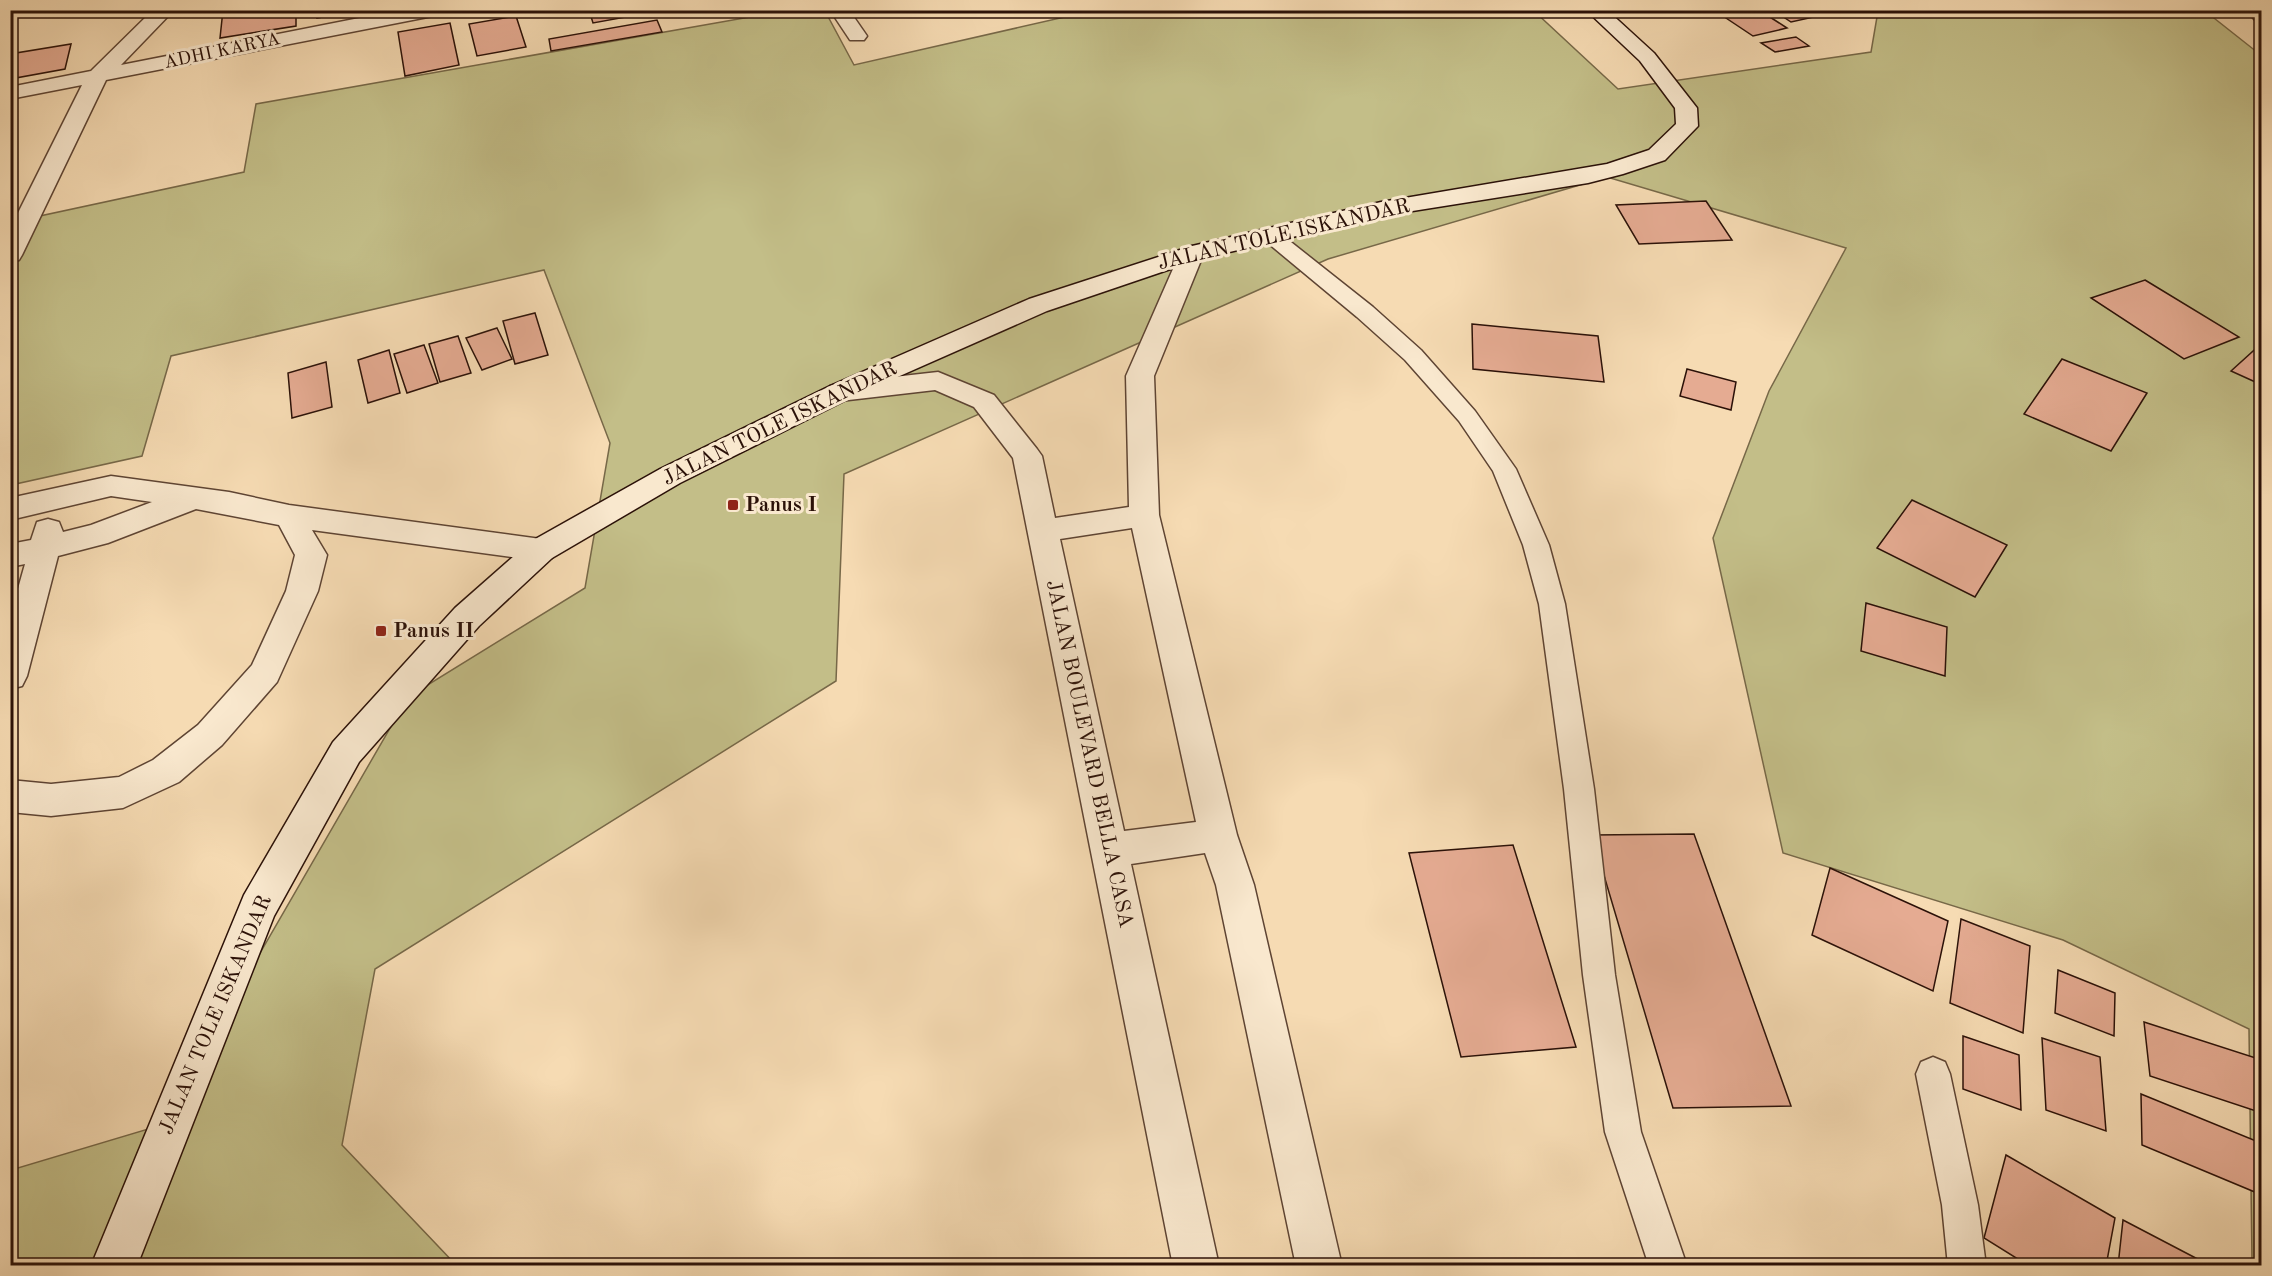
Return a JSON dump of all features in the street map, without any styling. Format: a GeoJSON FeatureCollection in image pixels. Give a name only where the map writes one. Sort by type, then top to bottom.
{"type":"FeatureCollection","features":[{"type":"Feature","properties":{"kind":"street"},"geometry":{"type":"LineString","coordinates":[[10,255],[97,77],[165,10]]}},
{"type":"Feature","properties":{"kind":"street","name":"ADHI KARYA"},"geometry":{"type":"LineString","coordinates":[[10,93],[433,10]]}},
{"type":"Feature","properties":{"kind":"street"},"geometry":{"type":"LineString","coordinates":[[839,10],[857,36]]}},
{"type":"Feature","properties":{"kind":"street","name":"JALAN TOLE ISKANDAR"},"geometry":{"type":"LineString","coordinates":[[114,1266],[258,908],[346,752],[467,617],[541,550],[670,476],[840,392],[1038,305],[1192,253],[1270,234],[1381,209],[1588,176],[1657,155],[1688,126],[1686,108],[1647,57],[1595,10]]}},
{"type":"Feature","properties":{"kind":"street"},"geometry":{"type":"LineString","coordinates":[[2254,10],[2262,16]]}},
{"type":"Feature","properties":{"kind":"street"},"geometry":{"type":"LineString","coordinates":[[1192,253],[1140,376],[1143,515],[1218,835],[1235,885],[1319,1266]]}},
{"type":"Feature","properties":{"kind":"street","name":"JALAN BOULEVARD BELLA CASA"},"geometry":{"type":"LineString","coordinates":[[840,392],[938,381],[984,401],[1027,456],[1196,1266]]}},
{"type":"Feature","properties":{"kind":"street"},"geometry":{"type":"LineString","coordinates":[[10,509],[111,486],[229,503],[289,516],[541,550]]}},
{"type":"Feature","properties":{"kind":"street"},"geometry":{"type":"LineString","coordinates":[[10,556],[97,535],[192,498]]}},
{"type":"Feature","properties":{"kind":"street"},"geometry":{"type":"LineString","coordinates":[[10,676],[45,548],[53,499]]}},
{"type":"Feature","properties":{"kind":"street"},"geometry":{"type":"LineString","coordinates":[[1043,531],[1143,515]]}},
{"type":"Feature","properties":{"kind":"street"},"geometry":{"type":"LineString","coordinates":[[10,796],[51,800],[123,792],[166,771],[210,735],[265,673],[302,591],[311,555],[289,516]]}},
{"type":"Feature","properties":{"kind":"street"},"geometry":{"type":"LineString","coordinates":[[1109,850],[1218,835]]}},
{"type":"Feature","properties":{"kind":"lane"},"geometry":{"type":"LineString","coordinates":[[1270,234],[1365,312],[1413,355],[1467,416],[1504,469],[1536,545],[1552,604],[1578,778],[1599,975],[1623,1132],[1668,1266]]}},
{"type":"Feature","properties":{"kind":"lane"},"geometry":{"type":"LineString","coordinates":[[1933,1074],[1960,1205],[1967,1266]]}},
{"type":"Feature","properties":{"kind":"shaded area"},"geometry":{"type":"Polygon","coordinates":[[[784,11],[825,11],[854,65],[1091,11],[1534,11],[1618,89],[1871,52],[1878,11],[2205,11],[2262,56],[2261,1264],[2252,1261],[2249,1029],[2063,940],[1783,853],[1713,538],[1769,391],[1846,248],[1607,177],[1328,259],[844,474],[836,681],[375,969],[342,1145],[456,1265],[11,1265],[11,1170],[192,1116],[252,967],[408,697],[585,588],[610,443],[544,270],[171,356],[142,456],[11,485],[10,260],[26,219],[244,172],[256,104],[784,11]]]}},
{"type":"Feature","properties":{"kind":"building"},"geometry":{"type":"Polygon","coordinates":[[[223,10],[296,10],[296,26],[220,38],[223,10]]]}},
{"type":"Feature","properties":{"kind":"building"},"geometry":{"type":"Polygon","coordinates":[[[316,10],[359,10],[317,18],[316,10]]]}},
{"type":"Feature","properties":{"kind":"building"},"geometry":{"type":"Polygon","coordinates":[[[589,10],[647,10],[648,13],[593,23],[589,10]]]}},
{"type":"Feature","properties":{"kind":"building"},"geometry":{"type":"Polygon","coordinates":[[[1714,10],[1759,10],[1787,28],[1753,36],[1714,10]]]}},
{"type":"Feature","properties":{"kind":"building"},"geometry":{"type":"Polygon","coordinates":[[[1773,10],[1827,10],[1832,13],[1791,22],[1773,10]]]}},
{"type":"Feature","properties":{"kind":"building"},"geometry":{"type":"Polygon","coordinates":[[[516,16],[526,47],[477,56],[469,24],[516,16]]]}},
{"type":"Feature","properties":{"kind":"building"},"geometry":{"type":"Polygon","coordinates":[[[657,20],[662,32],[551,51],[549,39],[657,20]]]}},
{"type":"Feature","properties":{"kind":"building"},"geometry":{"type":"Polygon","coordinates":[[[450,23],[459,65],[405,76],[398,32],[450,23]]]}},
{"type":"Feature","properties":{"kind":"building"},"geometry":{"type":"Polygon","coordinates":[[[1796,37],[1809,46],[1775,52],[1761,43],[1796,37]]]}},
{"type":"Feature","properties":{"kind":"building"},"geometry":{"type":"Polygon","coordinates":[[[71,44],[65,69],[10,79],[10,54],[71,44]]]}},
{"type":"Feature","properties":{"kind":"building"},"geometry":{"type":"Polygon","coordinates":[[[1706,201],[1732,240],[1639,244],[1616,205],[1706,201]]]}},
{"type":"Feature","properties":{"kind":"building"},"geometry":{"type":"Polygon","coordinates":[[[2145,280],[2239,337],[2184,359],[2091,298],[2145,280]]]}},
{"type":"Feature","properties":{"kind":"building"},"geometry":{"type":"Polygon","coordinates":[[[535,313],[548,355],[515,364],[503,321],[535,313]]]}},
{"type":"Feature","properties":{"kind":"building"},"geometry":{"type":"Polygon","coordinates":[[[1472,324],[1598,336],[1604,382],[1473,369],[1472,324]]]}},
{"type":"Feature","properties":{"kind":"building"},"geometry":{"type":"Polygon","coordinates":[[[497,328],[512,359],[482,370],[466,338],[497,328]]]}},
{"type":"Feature","properties":{"kind":"building"},"geometry":{"type":"Polygon","coordinates":[[[458,336],[471,373],[440,382],[429,344],[458,336]]]}},
{"type":"Feature","properties":{"kind":"building"},"geometry":{"type":"Polygon","coordinates":[[[2262,343],[2262,385],[2231,371],[2262,343]]]}},
{"type":"Feature","properties":{"kind":"building"},"geometry":{"type":"Polygon","coordinates":[[[424,345],[438,383],[407,393],[394,354],[424,345]]]}},
{"type":"Feature","properties":{"kind":"building"},"geometry":{"type":"Polygon","coordinates":[[[389,350],[400,393],[368,403],[358,360],[389,350]]]}},
{"type":"Feature","properties":{"kind":"building"},"geometry":{"type":"Polygon","coordinates":[[[2062,359],[2147,393],[2111,451],[2024,414],[2062,359]]]}},
{"type":"Feature","properties":{"kind":"building"},"geometry":{"type":"Polygon","coordinates":[[[326,362],[332,407],[292,418],[288,373],[326,362]]]}},
{"type":"Feature","properties":{"kind":"building"},"geometry":{"type":"Polygon","coordinates":[[[1687,369],[1736,382],[1731,410],[1680,396],[1687,369]]]}},
{"type":"Feature","properties":{"kind":"building"},"geometry":{"type":"Polygon","coordinates":[[[1912,500],[2007,545],[1975,597],[1877,548],[1912,500]]]}},
{"type":"Feature","properties":{"kind":"building"},"geometry":{"type":"Polygon","coordinates":[[[1866,603],[1947,627],[1945,676],[1861,651],[1866,603]]]}},
{"type":"Feature","properties":{"kind":"building"},"geometry":{"type":"Polygon","coordinates":[[[1694,834],[1791,1106],[1673,1108],[1592,835],[1694,834]]]}},
{"type":"Feature","properties":{"kind":"building"},"geometry":{"type":"Polygon","coordinates":[[[1513,845],[1576,1047],[1461,1057],[1409,853],[1513,845]]]}},
{"type":"Feature","properties":{"kind":"building"},"geometry":{"type":"Polygon","coordinates":[[[1830,868],[1948,921],[1933,991],[1812,935],[1830,868]]]}},
{"type":"Feature","properties":{"kind":"building"},"geometry":{"type":"Polygon","coordinates":[[[1961,919],[2030,946],[2023,1033],[1950,1003],[1961,919]]]}},
{"type":"Feature","properties":{"kind":"building"},"geometry":{"type":"Polygon","coordinates":[[[2058,970],[2115,993],[2114,1036],[2055,1013],[2058,970]]]}},
{"type":"Feature","properties":{"kind":"building"},"geometry":{"type":"Polygon","coordinates":[[[2144,1022],[2262,1060],[2262,1113],[2150,1076],[2144,1022]]]}},
{"type":"Feature","properties":{"kind":"building"},"geometry":{"type":"Polygon","coordinates":[[[1963,1036],[2019,1055],[2021,1110],[1963,1089],[1963,1036]]]}},
{"type":"Feature","properties":{"kind":"building"},"geometry":{"type":"Polygon","coordinates":[[[2042,1038],[2100,1057],[2106,1131],[2046,1110],[2042,1038]]]}},
{"type":"Feature","properties":{"kind":"building"},"geometry":{"type":"Polygon","coordinates":[[[2141,1094],[2261,1143],[2262,1195],[2142,1145],[2141,1094]]]}},
{"type":"Feature","properties":{"kind":"building"},"geometry":{"type":"Polygon","coordinates":[[[2006,1155],[2115,1218],[2106,1266],[2029,1266],[1984,1238],[2006,1155]]]}},
{"type":"Feature","properties":{"kind":"building"},"geometry":{"type":"Polygon","coordinates":[[[2123,1220],[2211,1266],[2118,1266],[2123,1220]]]}},
{"type":"Feature","properties":{"kind":"place","name":"Panus I"},"geometry":{"type":"Point","coordinates":[733,505]}},
{"type":"Feature","properties":{"kind":"place","name":"Panus II"},"geometry":{"type":"Point","coordinates":[381,631]}}]}
